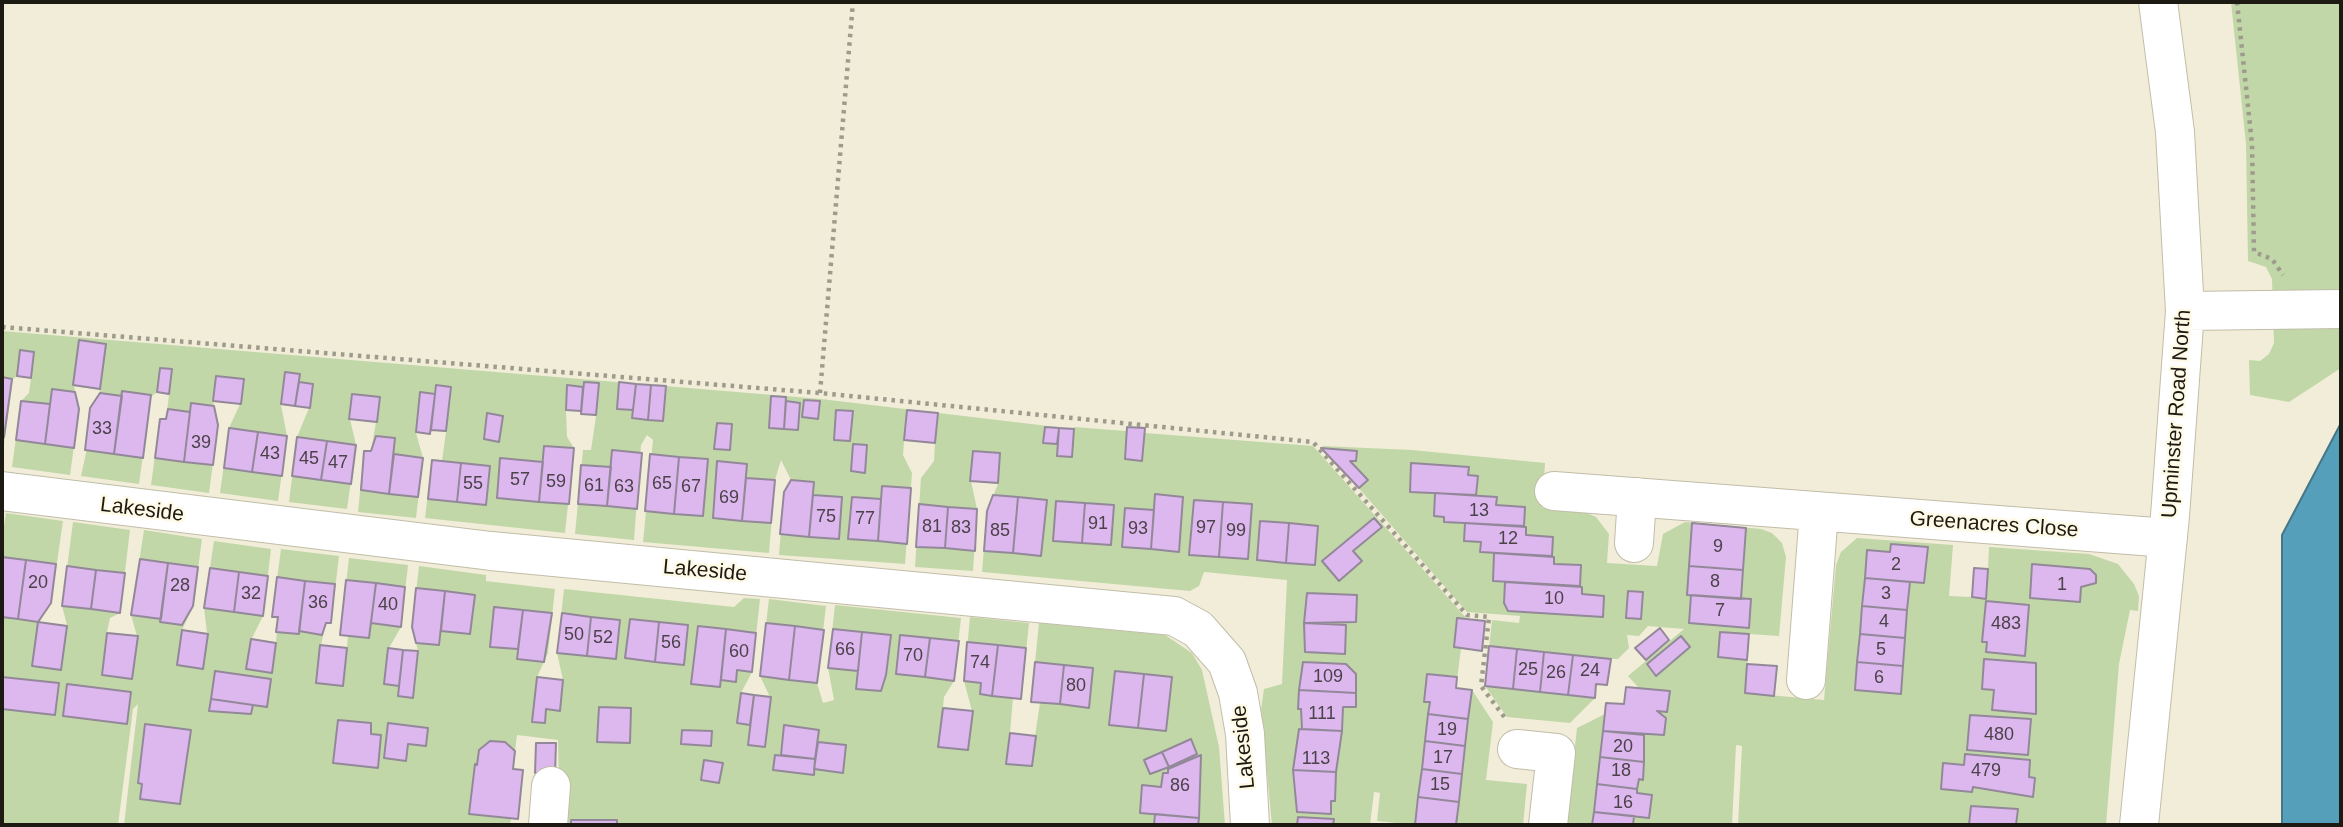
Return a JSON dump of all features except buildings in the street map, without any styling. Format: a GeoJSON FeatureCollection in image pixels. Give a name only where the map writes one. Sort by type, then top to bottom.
{"type":"FeatureCollection","features":[{"type":"Feature","properties":{"kind":"street","name":"Upminster Road North"},"geometry":{"type":"LineString","coordinates":[[2139,825],[2168,538],[2185,312],[2175,132],[2158,2]]}},
{"type":"Feature","properties":{"kind":"street"},"geometry":{"type":"LineString","coordinates":[[2185,312],[2341,309]]}},
{"type":"Feature","properties":{"kind":"street","name":"Lakeside"},"geometry":{"type":"LineString","coordinates":[[2,491],[491,551],[1174,616],[1198,629],[1227,662],[1238,693],[1245,734],[1250,825]]}},
{"type":"Feature","properties":{"kind":"street","name":"Greenacres Close"},"geometry":{"type":"LineString","coordinates":[[1554,491],[2168,538]]}},
{"type":"Feature","properties":{"kind":"street"},"geometry":{"type":"LineString","coordinates":[[1634,543],[1637,498]]}},
{"type":"Feature","properties":{"kind":"street"},"geometry":{"type":"LineString","coordinates":[[1806,680],[1819,512]]}},
{"type":"Feature","properties":{"kind":"street"},"geometry":{"type":"LineString","coordinates":[[1515,738],[1556,753],[1548,825]]}},
{"type":"Feature","properties":{"kind":"street"},"geometry":{"type":"LineString","coordinates":[[548,825],[551,786]]}},
{"type":"Feature","properties":{"kind":"path"},"geometry":{"type":"LineString","coordinates":[[820,393],[853,2]]}},
{"type":"Feature","properties":{"kind":"path"},"geometry":{"type":"LineString","coordinates":[[2237,2],[2252,144],[2254,251],[2272,259],[2280,268],[2284,278],[2286,311]]}},
{"type":"Feature","properties":{"kind":"path"},"geometry":{"type":"LineString","coordinates":[[2,327],[820,393],[1313,442],[1467,615],[1489,617],[1481,686],[1515,738]]}},
{"type":"Feature","properties":{"kind":"green space"},"geometry":{"type":"Polygon","coordinates":[[[2231,2],[2341,2],[2341,368],[2289,402],[2250,395],[2249,360],[2260,361],[2269,354],[2274,343],[2272,279],[2266,267],[2248,261],[2246,144],[2231,2]]]}},
{"type":"Feature","properties":{"kind":"green space"},"geometry":{"type":"Polygon","coordinates":[[[2,331],[821,399],[1073,429],[1126,431],[1127,427],[1145,428],[1145,433],[1313,446],[1467,619],[1457,618],[1454,647],[1461,648],[1456,688],[1472,690],[1493,722],[1486,780],[1527,784],[1523,825],[1416,825],[1377,821],[1380,793],[1374,792],[1370,825],[1272,825],[1261,709],[1264,689],[1282,684],[1287,580],[1204,572],[1199,586],[1190,591],[982,572],[987,511],[998,484],[971,481],[977,509],[973,571],[915,567],[921,478],[934,461],[935,443],[904,441],[903,455],[912,473],[905,564],[779,555],[784,492],[791,480],[781,460],[775,480],[769,553],[643,542],[653,440],[647,435],[641,445],[634,540],[575,534],[583,450],[591,450],[596,416],[581,414],[581,411],[566,411],[567,437],[574,448],[565,533],[425,518],[432,460],[442,461],[446,432],[431,430],[430,434],[416,433],[423,458],[416,518],[358,512],[364,451],[371,451],[376,422],[350,419],[356,445],[347,509],[289,502],[297,437],[309,408],[281,405],[287,436],[278,501],[220,493],[229,428],[240,404],[213,401],[218,425],[209,493],[151,485],[160,419],[166,419],[169,395],[157,392],[151,397],[139,484],[81,476],[100,390],[74,386],[79,409],[70,475],[12,467],[21,401],[29,393],[31,378],[17,376],[13,379],[2,459],[2,331]]]}},
{"type":"Feature","properties":{"kind":"green space"},"geometry":{"type":"Polygon","coordinates":[[[1322,446],[1412,450],[1545,463],[1542,508],[1582,511],[1596,517],[1609,534],[1607,563],[1657,566],[1663,534],[1685,522],[1761,529],[1772,533],[1782,543],[1786,557],[1779,636],[1749,634],[1746,693],[1824,700],[1836,565],[1841,552],[1857,538],[1953,545],[1949,596],[1972,597],[1974,568],[1988,569],[1989,547],[2089,554],[2118,564],[2134,584],[2139,596],[2138,611],[2130,610],[2119,664],[2106,825],[1738,825],[1742,746],[1736,745],[1732,825],[1566,825],[1577,728],[1605,714],[1606,703],[1624,704],[1626,687],[1638,687],[1628,676],[1684,629],[1648,626],[1639,636],[1627,635],[1629,648],[1618,659],[1610,659],[1607,685],[1596,684],[1595,698],[1570,723],[1507,717],[1485,686],[1492,620],[1519,623],[1520,616],[1467,612],[1322,446]]]}},
{"type":"Feature","properties":{"kind":"green space"},"geometry":{"type":"Polygon","coordinates":[[[6,513],[63,521],[51,603],[39,622],[67,625],[62,606],[73,522],[130,530],[120,613],[110,618],[107,632],[137,636],[131,615],[144,530],[202,539],[193,606],[182,630],[207,633],[204,608],[214,541],[271,549],[263,616],[252,638],[276,643],[278,618],[272,617],[281,549],[339,556],[331,623],[326,623],[321,645],[347,647],[348,636],[340,635],[349,558],[408,565],[401,627],[389,648],[418,651],[412,627],[419,566],[486,575],[486,581],[555,589],[548,653],[537,677],[563,680],[557,653],[564,589],[734,607],[744,598],[760,599],[752,672],[741,693],[770,697],[760,676],[769,599],[826,606],[817,683],[823,703],[834,700],[828,668],[835,605],[961,618],[954,681],[944,697],[943,707],[972,711],[964,681],[970,617],[1029,623],[1021,699],[1013,698],[1010,733],[1035,736],[1040,703],[1031,702],[1039,623],[1165,635],[1192,653],[1202,670],[1219,747],[1225,825],[560,825],[558,740],[517,735],[513,768],[523,770],[518,819],[511,819],[510,825],[124,825],[138,704],[133,709],[118,825],[2,825],[2,539],[6,513]]]}},
{"type":"Feature","properties":{"kind":"water"},"geometry":{"type":"Polygon","coordinates":[[[2341,423],[2341,825],[2282,825],[2282,535],[2341,423]]]}}]}
